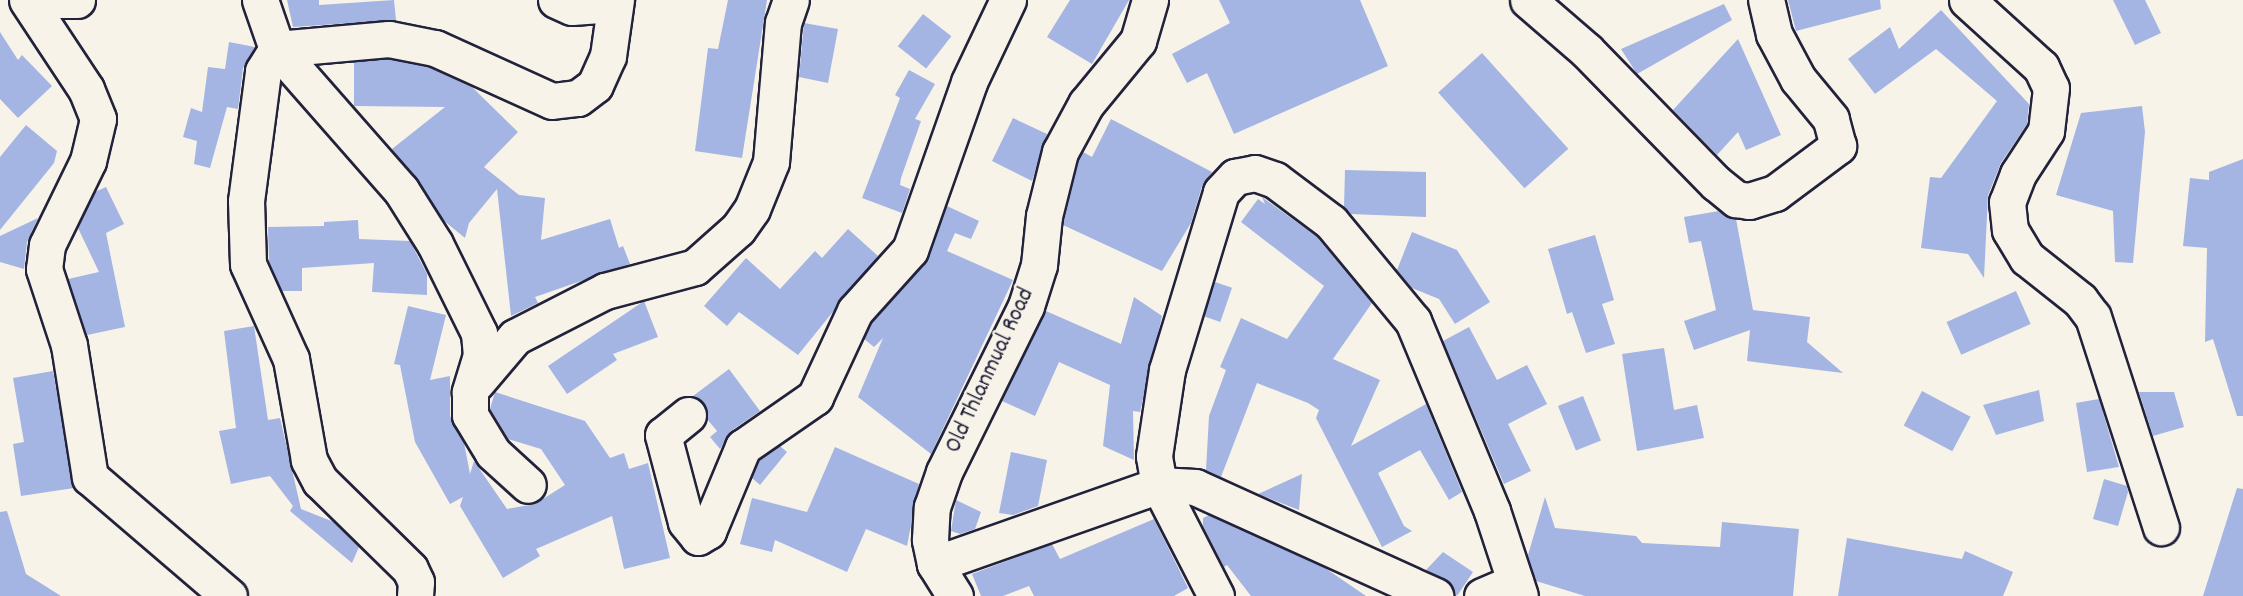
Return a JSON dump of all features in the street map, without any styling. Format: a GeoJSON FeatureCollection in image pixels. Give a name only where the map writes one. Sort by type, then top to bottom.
{"type":"FeatureCollection","features":[{"type":"Feature","properties":{"kind":"street"},"geometry":{"type":"LineString","coordinates":[[27,0],[86,89],[98,119],[88,161],[47,245],[44,269],[69,345],[90,477],[229,596]]}},
{"type":"Feature","properties":{"kind":"street"},"geometry":{"type":"LineString","coordinates":[[56,0],[77,0]]}},
{"type":"Feature","properties":{"kind":"street"},"geometry":{"type":"LineString","coordinates":[[260,0],[277,50],[401,190],[435,244],[479,333],[481,355],[470,391],[475,428],[493,453],[528,485]]}},
{"type":"Feature","properties":{"kind":"street"},"geometry":{"type":"LineString","coordinates":[[277,50],[389,39],[435,48],[552,101],[578,98],[595,85],[608,56],[615,2],[572,7],[556,0]]}},
{"type":"Feature","properties":{"kind":"street"},"geometry":{"type":"LineString","coordinates":[[470,391],[515,337],[605,291],[695,267],[738,229],[752,209],[771,162],[783,23],[791,0]]}},
{"type":"Feature","properties":{"kind":"street"},"geometry":{"type":"LineString","coordinates":[[688,415],[663,435],[686,522],[698,537],[708,531],[743,447],[815,397],[855,311],[910,250],[964,93],[1008,0]]}},
{"type":"Feature","properties":{"kind":"street","name":"Old Thlanmual Road"},"geometry":{"type":"LineString","coordinates":[[955,596],[935,564],[930,540],[932,507],[944,472],[1026,306],[1040,265],[1044,216],[1060,152],[1086,104],[1138,41],[1150,0]]}},
{"type":"Feature","properties":{"kind":"street"},"geometry":{"type":"LineString","coordinates":[[1528,0],[1612,75],[1716,183],[1736,199],[1749,201],[1775,193],[1838,146],[1831,120],[1798,79],[1774,34],[1766,0]]}},
{"type":"Feature","properties":{"kind":"street"},"geometry":{"type":"LineString","coordinates":[[1967,0],[2041,67],[2050,88],[2046,131],[2018,174],[2007,202],[2010,230],[2027,258],[2080,300],[2092,317],[2161,527]]}},
{"type":"Feature","properties":{"kind":"street"},"geometry":{"type":"LineString","coordinates":[[277,50],[263,71],[252,134],[244,235],[248,264],[292,359],[309,460],[320,481],[410,569],[416,582],[415,596]]}},
{"type":"Feature","properties":{"kind":"street"},"geometry":{"type":"LineString","coordinates":[[1216,596],[1159,485],[1154,456],[1167,370],[1221,192],[1235,177],[1255,173],[1275,180],[1331,222],[1413,320],[1492,511],[1518,589],[1482,596]]}},
{"type":"Feature","properties":{"kind":"street"},"geometry":{"type":"LineString","coordinates":[[935,564],[1159,485],[1195,487],[1435,596]]}},
{"type":"Feature","properties":{"kind":"building"},"geometry":{"type":"Polygon","coordinates":[[[287,0],[319,0],[319,5],[394,0],[396,20],[293,27],[287,0]]]}},
{"type":"Feature","properties":{"kind":"building"},"geometry":{"type":"Polygon","coordinates":[[[728,0],[767,0],[742,158],[695,151],[708,48],[718,49],[728,0]]]}},
{"type":"Feature","properties":{"kind":"building"},"geometry":{"type":"Polygon","coordinates":[[[1070,0],[1129,0],[1092,64],[1047,37],[1070,0]]]}},
{"type":"Feature","properties":{"kind":"building"},"geometry":{"type":"Polygon","coordinates":[[[1219,0],[1360,0],[1388,66],[1234,134],[1207,73],[1187,83],[1172,54],[1230,23],[1219,0]]]}},
{"type":"Feature","properties":{"kind":"building"},"geometry":{"type":"Polygon","coordinates":[[[1788,0],[1880,0],[1881,9],[1796,31],[1788,0]]]}},
{"type":"Feature","properties":{"kind":"building"},"geometry":{"type":"Polygon","coordinates":[[[2113,0],[2145,0],[2161,33],[2135,45],[2113,0]]]}},
{"type":"Feature","properties":{"kind":"building"},"geometry":{"type":"Polygon","coordinates":[[[1724,4],[1732,20],[1637,74],[1621,49],[1724,4]]]}},
{"type":"Feature","properties":{"kind":"building"},"geometry":{"type":"Polygon","coordinates":[[[1941,10],[2029,104],[2027,124],[2001,163],[1988,195],[1984,278],[1968,254],[1921,248],[1930,177],[1941,178],[1997,101],[1936,49],[1875,94],[1848,59],[1890,27],[1899,49],[1941,10]]]}},
{"type":"Feature","properties":{"kind":"building"},"geometry":{"type":"Polygon","coordinates":[[[923,14],[951,36],[926,68],[898,46],[923,14]]]}},
{"type":"Feature","properties":{"kind":"building"},"geometry":{"type":"Polygon","coordinates":[[[804,23],[838,29],[828,83],[799,77],[804,23]]]}},
{"type":"Feature","properties":{"kind":"building"},"geometry":{"type":"Polygon","coordinates":[[[0,32],[18,60],[22,55],[52,86],[18,118],[0,99],[0,32]]]}},
{"type":"Feature","properties":{"kind":"building"},"geometry":{"type":"Polygon","coordinates":[[[1738,39],[1781,135],[1746,150],[1738,132],[1717,155],[1673,110],[1738,39]]]}},
{"type":"Feature","properties":{"kind":"building"},"geometry":{"type":"Polygon","coordinates":[[[229,42],[255,47],[243,68],[238,109],[227,107],[210,168],[194,164],[197,141],[183,137],[191,108],[202,112],[208,67],[225,69],[229,42]]]}},
{"type":"Feature","properties":{"kind":"building"},"geometry":{"type":"Polygon","coordinates":[[[1482,53],[1568,149],[1524,188],[1438,92],[1482,53]]]}},
{"type":"Feature","properties":{"kind":"building"},"geometry":{"type":"Polygon","coordinates":[[[388,59],[429,67],[472,87],[518,132],[484,167],[519,195],[545,198],[541,240],[610,219],[619,248],[623,246],[630,264],[535,297],[538,303],[511,316],[497,189],[469,223],[465,238],[443,220],[392,149],[445,107],[354,106],[354,62],[388,59]]]}},
{"type":"Feature","properties":{"kind":"building"},"geometry":{"type":"Polygon","coordinates":[[[909,70],[935,84],[915,119],[921,121],[901,178],[900,185],[910,189],[902,213],[862,198],[900,98],[895,95],[909,70]]]}},
{"type":"Feature","properties":{"kind":"building"},"geometry":{"type":"Polygon","coordinates":[[[2142,106],[2145,132],[2133,263],[2115,262],[2113,211],[2056,195],[2081,113],[2142,106]]]}},
{"type":"Feature","properties":{"kind":"building"},"geometry":{"type":"Polygon","coordinates":[[[1013,118],[1047,134],[1032,181],[992,161],[1013,118]]]}},
{"type":"Feature","properties":{"kind":"building"},"geometry":{"type":"Polygon","coordinates":[[[1111,119],[1212,172],[1202,186],[1191,223],[1162,271],[1063,225],[1079,159],[1083,152],[1092,157],[1111,119]]]}},
{"type":"Feature","properties":{"kind":"building"},"geometry":{"type":"Polygon","coordinates":[[[26,125],[57,151],[54,163],[0,230],[0,157],[26,125]]]}},
{"type":"Feature","properties":{"kind":"building"},"geometry":{"type":"Polygon","coordinates":[[[2243,159],[2243,416],[2237,416],[2213,339],[2205,342],[2207,248],[2183,246],[2190,178],[2209,180],[2209,172],[2243,159]]]}},
{"type":"Feature","properties":{"kind":"building"},"geometry":{"type":"Polygon","coordinates":[[[1345,170],[1426,172],[1426,217],[1351,214],[1344,207],[1345,170]]]}},
{"type":"Feature","properties":{"kind":"building"},"geometry":{"type":"Polygon","coordinates":[[[106,187],[124,224],[106,233],[125,327],[87,335],[68,279],[99,272],[78,228],[95,192],[106,187]]]}},
{"type":"Feature","properties":{"kind":"building"},"geometry":{"type":"Polygon","coordinates":[[[1262,197],[1317,237],[1372,303],[1333,359],[1380,380],[1351,446],[1426,404],[1462,492],[1449,500],[1420,450],[1378,473],[1404,526],[1412,531],[1382,547],[1316,418],[1319,410],[1308,403],[1257,383],[1221,477],[1206,470],[1209,416],[1226,370],[1220,367],[1241,318],[1287,339],[1324,286],[1241,222],[1258,199],[1265,204],[1262,197]]]}},
{"type":"Feature","properties":{"kind":"building"},"geometry":{"type":"Polygon","coordinates":[[[947,206],[979,221],[971,239],[955,233],[947,251],[1013,280],[931,454],[858,397],[883,338],[874,347],[864,339],[872,322],[925,263],[947,206]]]}},
{"type":"Feature","properties":{"kind":"building"},"geometry":{"type":"Polygon","coordinates":[[[1719,211],[1736,219],[1753,310],[1810,317],[1807,342],[1843,373],[1747,361],[1750,330],[1694,350],[1684,321],[1716,310],[1701,241],[1689,243],[1684,217],[1719,211]]]}},
{"type":"Feature","properties":{"kind":"building"},"geometry":{"type":"Polygon","coordinates":[[[38,218],[27,242],[24,269],[0,262],[0,236],[38,218]]]}},
{"type":"Feature","properties":{"kind":"building"},"geometry":{"type":"Polygon","coordinates":[[[358,220],[359,239],[410,241],[427,274],[427,295],[372,292],[374,263],[302,268],[302,291],[282,291],[269,261],[268,227],[324,226],[324,222],[358,220]]]}},
{"type":"Feature","properties":{"kind":"building"},"geometry":{"type":"Polygon","coordinates":[[[848,229],[878,256],[798,355],[739,312],[727,326],[704,306],[746,258],[780,289],[815,251],[822,258],[848,229]]]}},
{"type":"Feature","properties":{"kind":"building"},"geometry":{"type":"Polygon","coordinates":[[[1412,232],[1457,250],[1490,302],[1455,324],[1439,299],[1412,288],[1397,270],[1412,232]]]}},
{"type":"Feature","properties":{"kind":"building"},"geometry":{"type":"Polygon","coordinates":[[[1595,235],[1614,300],[1602,304],[1615,344],[1586,353],[1572,312],[1567,314],[1548,249],[1595,235]]]}},
{"type":"Feature","properties":{"kind":"building"},"geometry":{"type":"Polygon","coordinates":[[[1215,282],[1232,288],[1220,322],[1203,316],[1215,282]]]}},
{"type":"Feature","properties":{"kind":"building"},"geometry":{"type":"Polygon","coordinates":[[[2016,291],[2031,324],[1961,355],[1947,322],[2016,291]]]}},
{"type":"Feature","properties":{"kind":"building"},"geometry":{"type":"Polygon","coordinates":[[[1134,297],[1162,316],[1140,412],[1133,411],[1134,460],[1103,446],[1110,385],[1059,362],[1035,416],[1002,401],[1046,311],[1121,344],[1134,297]]]}},
{"type":"Feature","properties":{"kind":"building"},"geometry":{"type":"Polygon","coordinates":[[[644,301],[658,337],[613,354],[617,360],[567,394],[548,366],[644,301]]]}},
{"type":"Feature","properties":{"kind":"building"},"geometry":{"type":"Polygon","coordinates":[[[408,306],[446,315],[430,380],[450,376],[450,416],[464,443],[470,474],[474,461],[507,509],[535,504],[565,485],[541,449],[508,439],[490,409],[495,392],[585,421],[610,458],[624,453],[629,469],[648,463],[670,558],[624,569],[612,516],[536,549],[540,556],[503,578],[460,506],[463,497],[450,504],[415,442],[400,365],[394,364],[408,306]]]}},
{"type":"Feature","properties":{"kind":"building"},"geometry":{"type":"Polygon","coordinates":[[[254,326],[268,420],[280,418],[301,509],[334,522],[359,547],[352,563],[290,511],[293,506],[270,476],[231,484],[219,431],[236,428],[224,331],[254,326]]]}},
{"type":"Feature","properties":{"kind":"building"},"geometry":{"type":"Polygon","coordinates":[[[1469,327],[1497,380],[1527,365],[1547,404],[1508,424],[1531,471],[1504,484],[1443,341],[1469,327]]]}},
{"type":"Feature","properties":{"kind":"building"},"geometry":{"type":"Polygon","coordinates":[[[1664,348],[1674,410],[1697,405],[1704,438],[1637,451],[1622,354],[1664,348]]]}},
{"type":"Feature","properties":{"kind":"building"},"geometry":{"type":"Polygon","coordinates":[[[729,369],[760,411],[731,431],[720,449],[710,437],[717,431],[707,419],[704,403],[693,396],[729,369]]]}},
{"type":"Feature","properties":{"kind":"building"},"geometry":{"type":"Polygon","coordinates":[[[53,371],[74,488],[21,496],[13,444],[24,442],[13,378],[53,371]]]}},
{"type":"Feature","properties":{"kind":"building"},"geometry":{"type":"Polygon","coordinates":[[[2039,390],[2044,421],[1996,435],[1983,405],[2039,390]]]}},
{"type":"Feature","properties":{"kind":"building"},"geometry":{"type":"Polygon","coordinates":[[[1922,391],[1971,417],[1952,451],[1904,425],[1922,391]]]}},
{"type":"Feature","properties":{"kind":"building"},"geometry":{"type":"Polygon","coordinates":[[[2139,392],[2174,392],[2184,427],[2153,436],[2139,392]]]}},
{"type":"Feature","properties":{"kind":"building"},"geometry":{"type":"Polygon","coordinates":[[[1583,396],[1601,441],[1576,451],[1558,406],[1583,396]]]}},
{"type":"Feature","properties":{"kind":"building"},"geometry":{"type":"Polygon","coordinates":[[[2099,399],[2119,467],[2087,472],[2076,403],[2099,399]]]}},
{"type":"Feature","properties":{"kind":"building"},"geometry":{"type":"Polygon","coordinates":[[[780,446],[787,452],[760,485],[752,478],[759,460],[780,446]]]}},
{"type":"Feature","properties":{"kind":"building"},"geometry":{"type":"Polygon","coordinates":[[[835,447],[919,484],[907,546],[866,529],[847,572],[775,540],[772,552],[740,544],[752,498],[807,512],[835,447]]]}},
{"type":"Feature","properties":{"kind":"building"},"geometry":{"type":"Polygon","coordinates":[[[1011,452],[1047,460],[1038,506],[1013,515],[999,513],[1011,452]]]}},
{"type":"Feature","properties":{"kind":"building"},"geometry":{"type":"Polygon","coordinates":[[[1302,474],[1299,510],[1258,494],[1302,474]]]}},
{"type":"Feature","properties":{"kind":"building"},"geometry":{"type":"Polygon","coordinates":[[[2104,479],[2127,486],[2128,492],[2118,526],[2093,519],[2104,479]]]}},
{"type":"Feature","properties":{"kind":"building"},"geometry":{"type":"Polygon","coordinates":[[[2237,488],[2243,489],[2243,596],[2203,596],[2237,488]]]}},
{"type":"Feature","properties":{"kind":"building"},"geometry":{"type":"Polygon","coordinates":[[[1545,497],[1555,528],[1636,536],[1642,543],[1720,547],[1722,522],[1799,529],[1793,596],[1585,596],[1536,581],[1528,555],[1545,497]]]}},
{"type":"Feature","properties":{"kind":"building"},"geometry":{"type":"Polygon","coordinates":[[[956,500],[981,512],[975,529],[960,534],[951,531],[956,500]]]}},
{"type":"Feature","properties":{"kind":"building"},"geometry":{"type":"Polygon","coordinates":[[[7,511],[26,574],[61,596],[0,596],[0,512],[7,511]]]}},
{"type":"Feature","properties":{"kind":"building"},"geometry":{"type":"Polygon","coordinates":[[[1209,515],[1325,568],[1366,596],[1251,596],[1227,565],[1224,567],[1203,526],[1203,518],[1209,515]]]}},
{"type":"Feature","properties":{"kind":"building"},"geometry":{"type":"Polygon","coordinates":[[[1154,519],[1188,588],[1174,596],[1034,596],[1029,586],[1003,596],[981,596],[972,574],[1052,544],[1060,559],[1154,519]]]}},
{"type":"Feature","properties":{"kind":"building"},"geometry":{"type":"Polygon","coordinates":[[[1847,538],[1962,559],[1965,551],[2013,572],[2003,596],[1838,596],[1847,538]]]}},
{"type":"Feature","properties":{"kind":"building"},"geometry":{"type":"Polygon","coordinates":[[[1443,552],[1473,572],[1457,596],[1451,584],[1426,570],[1443,552]]]}}]}
